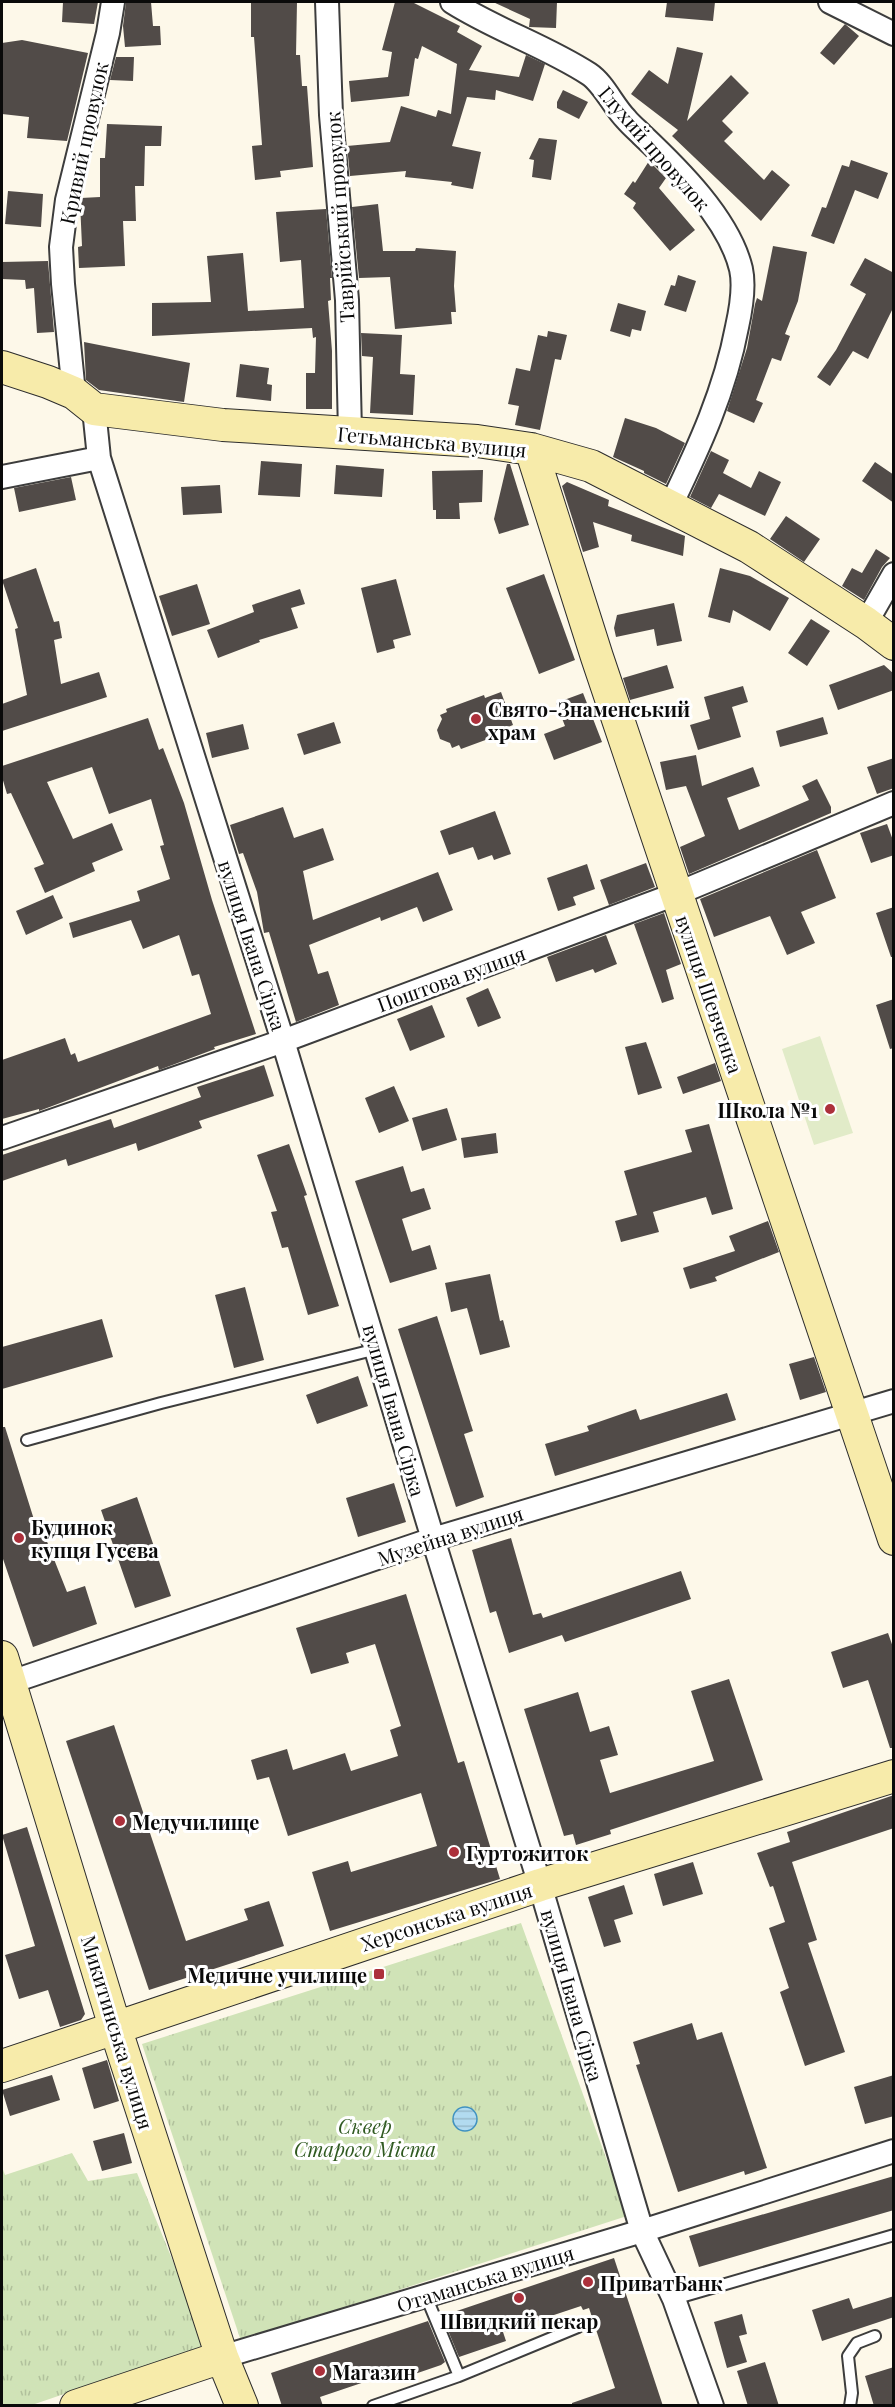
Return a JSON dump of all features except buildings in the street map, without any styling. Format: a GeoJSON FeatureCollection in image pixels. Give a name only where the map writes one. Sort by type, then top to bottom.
{"type":"FeatureCollection","features":[{"type":"Feature","properties":{"kind":"street","name":"Кривий провулок"},"geometry":{"type":"LineString","coordinates":[[84,401],[63,284],[61,247],[68,200],[108,33],[113,2]]}},
{"type":"Feature","properties":{"kind":"street","name":"Таврійський провулок"},"geometry":{"type":"LineString","coordinates":[[327,2],[331,115],[347,300],[350,433]]}},
{"type":"Feature","properties":{"kind":"street","name":"Глухий провулок"},"geometry":{"type":"LineString","coordinates":[[453,2],[477,17],[591,75],[625,119],[698,193],[721,225],[734,250],[741,269],[742,304],[726,378],[713,414],[671,505]]}},
{"type":"Feature","properties":{"kind":"street"},"geometry":{"type":"LineString","coordinates":[[830,2],[894,34]]}},
{"type":"Feature","properties":{"kind":"street","name":"Гетьманська вулиця"},"geometry":{"type":"LineString","coordinates":[[2,367],[84,401],[223,425],[477,441],[531,449],[591,466],[749,547],[866,623],[894,644]]}},
{"type":"Feature","properties":{"kind":"street","name":"вулиця Івана Сірка"},"geometry":{"type":"LineString","coordinates":[[84,401],[99,458],[284,1041],[433,1539],[540,1885],[642,2231],[674,2300],[712,2406]]}},
{"type":"Feature","properties":{"kind":"street","name":"вулиця Шевченка"},"geometry":{"type":"LineString","coordinates":[[531,449],[597,657],[894,1539]]}},
{"type":"Feature","properties":{"kind":"street"},"geometry":{"type":"LineString","coordinates":[[2,477],[99,458]]}},
{"type":"Feature","properties":{"kind":"street"},"geometry":{"type":"LineString","coordinates":[[866,623],[894,574]]}},
{"type":"Feature","properties":{"kind":"street","name":"Поштова вулиця"},"geometry":{"type":"LineString","coordinates":[[2,1138],[284,1041],[676,894],[894,803]]}},
{"type":"Feature","properties":{"kind":"street","name":"Музейна вулиця"},"geometry":{"type":"LineString","coordinates":[[6,1670],[894,1401]]}},
{"type":"Feature","properties":{"kind":"street","name":"Микитинська вулиця"},"geometry":{"type":"LineString","coordinates":[[6,1670],[115,2027],[222,2357],[242,2406]]}},
{"type":"Feature","properties":{"kind":"street","name":"Херсонська вулиця"},"geometry":{"type":"LineString","coordinates":[[2,2066],[540,1885],[894,1776]]}},
{"type":"Feature","properties":{"kind":"street","name":"Отаманська вулиця"},"geometry":{"type":"LineString","coordinates":[[76,2406],[222,2357],[642,2231],[894,2151]]}},
{"type":"Feature","properties":{"kind":"lane"},"geometry":{"type":"LineString","coordinates":[[27,1440],[161,1403],[377,1349]]}},
{"type":"Feature","properties":{"kind":"lane"},"geometry":{"type":"LineString","coordinates":[[674,2300],[894,2235]]}},
{"type":"Feature","properties":{"kind":"lane"},"geometry":{"type":"LineString","coordinates":[[426,2296],[459,2376]]}},
{"type":"Feature","properties":{"kind":"lane"},"geometry":{"type":"LineString","coordinates":[[373,2406],[459,2376],[578,2327]]}},
{"type":"Feature","properties":{"kind":"lane"},"geometry":{"type":"LineString","coordinates":[[850,2406],[852,2393],[848,2356],[857,2343],[874,2336]]}},
{"type":"Feature","properties":{"kind":"green space"},"geometry":{"type":"Polygon","coordinates":[[[820,1036],[853,1133],[814,1145],[782,1049],[820,1036]]]}},
{"type":"Feature","properties":{"kind":"green space","name":"Сквер Старого Міста"},"geometry":{"type":"Polygon","coordinates":[[[521,1923],[627,2216],[241,2341],[142,2044],[521,1923]]]}},
{"type":"Feature","properties":{"kind":"green space"},"geometry":{"type":"Polygon","coordinates":[[[72,2153],[88,2181],[137,2173],[207,2345],[32,2405],[2,2405],[2,2167],[5,2175],[72,2153]]]}},
{"type":"Feature","properties":{"kind":"water"},"geometry":{"type":"Polygon","coordinates":[[[465,2107],[474,2110],[477,2119],[474,2128],[465,2131],[456,2128],[453,2119],[456,2110],[465,2107]]]}},
{"type":"Feature","properties":{"kind":"place","name":"Свято-Знаменський храм"},"geometry":{"type":"Point","coordinates":[476,719]}},
{"type":"Feature","properties":{"kind":"place","name":"Школа №1"},"geometry":{"type":"Point","coordinates":[830,1109]}},
{"type":"Feature","properties":{"kind":"place","name":"Будинок купця Гусєва"},"geometry":{"type":"Point","coordinates":[19,1538]}},
{"type":"Feature","properties":{"kind":"place","name":"Медучилище"},"geometry":{"type":"Point","coordinates":[120,1821]}},
{"type":"Feature","properties":{"kind":"place","name":"Гуртожиток"},"geometry":{"type":"Point","coordinates":[454,1852]}},
{"type":"Feature","properties":{"kind":"place","name":"Медичне училище"},"geometry":{"type":"Point","coordinates":[379,1974]}},
{"type":"Feature","properties":{"kind":"place","name":"ПриватБанк"},"geometry":{"type":"Point","coordinates":[588,2282]}},
{"type":"Feature","properties":{"kind":"place","name":"Швидкий пекар"},"geometry":{"type":"Point","coordinates":[519,2298]}},
{"type":"Feature","properties":{"kind":"place","name":"Магазин"},"geometry":{"type":"Point","coordinates":[320,2371]}}]}
